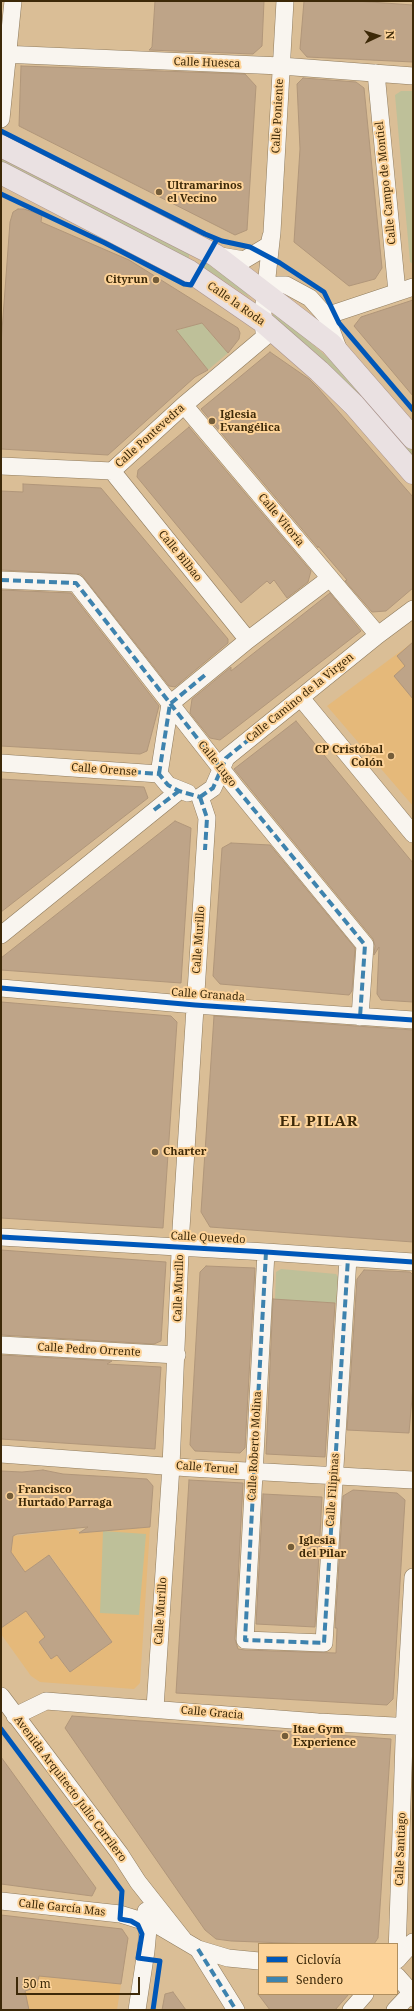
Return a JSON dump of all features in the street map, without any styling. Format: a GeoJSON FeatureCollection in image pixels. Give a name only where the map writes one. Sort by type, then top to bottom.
{"type":"FeatureCollection","features":[{"type":"Feature","properties":{"kind":"main road"},"geometry":{"type":"LineString","coordinates":[[1,146],[215,255],[332,344],[413,438]]}},
{"type":"Feature","properties":{"kind":"main road","name":"Calle la Roda"},"geometry":{"type":"LineString","coordinates":[[1,173],[189,271],[267,329],[354,405],[413,473]]}},
{"type":"Feature","properties":{"kind":"street"},"geometry":{"type":"LineString","coordinates":[[1,120],[4,54],[13,1]]}},
{"type":"Feature","properties":{"kind":"street","name":"Calle Poniente"},"geometry":{"type":"LineString","coordinates":[[267,329],[265,292],[272,232],[285,1]]}},
{"type":"Feature","properties":{"kind":"street","name":"Calle Huesca"},"geometry":{"type":"LineString","coordinates":[[4,54],[281,66],[413,76]]}},
{"type":"Feature","properties":{"kind":"street","name":"Calle Campo de Montiel"},"geometry":{"type":"LineString","coordinates":[[376,73],[405,290]]}},
{"type":"Feature","properties":{"kind":"street","name":"Calle Poniente"},"geometry":{"type":"LineString","coordinates":[[215,255],[244,260],[269,245],[272,232]]}},
{"type":"Feature","properties":{"kind":"street"},"geometry":{"type":"LineString","coordinates":[[265,292],[278,285],[286,285],[310,298],[326,316],[340,354]]}},
{"type":"Feature","properties":{"kind":"street"},"geometry":{"type":"LineString","coordinates":[[326,316],[405,290]]}},
{"type":"Feature","properties":{"kind":"street","name":"Calle Pontevedra"},"geometry":{"type":"LineString","coordinates":[[1,466],[112,471],[267,329]]}},
{"type":"Feature","properties":{"kind":"street","name":"Calle Vitoria"},"geometry":{"type":"LineString","coordinates":[[184,405],[378,636]]}},
{"type":"Feature","properties":{"kind":"street","name":"Calle Bilbao"},"geometry":{"type":"LineString","coordinates":[[112,471],[248,640]]}},
{"type":"Feature","properties":{"kind":"street"},"geometry":{"type":"LineString","coordinates":[[200,796],[179,791],[168,785],[159,774],[170,704],[248,640],[330,578]]}},
{"type":"Feature","properties":{"kind":"street","name":"Calle Lugo"},"geometry":{"type":"LineString","coordinates":[[1,580],[76,583],[221,769],[365,945],[360,1017]]}},
{"type":"Feature","properties":{"kind":"street","name":"Calle Camino de la Virgen"},"geometry":{"type":"LineString","coordinates":[[200,796],[213,788],[226,758],[413,609]]}},
{"type":"Feature","properties":{"kind":"street"},"geometry":{"type":"LineString","coordinates":[[301,698],[413,834]]}},
{"type":"Feature","properties":{"kind":"street","name":"Calle Orense"},"geometry":{"type":"LineString","coordinates":[[1,763],[159,774]]}},
{"type":"Feature","properties":{"kind":"street"},"geometry":{"type":"LineString","coordinates":[[1,935],[179,791]]}},
{"type":"Feature","properties":{"kind":"street","name":"Calle Murillo"},"geometry":{"type":"LineString","coordinates":[[155,1708],[171,1466],[177,1354],[180,1247],[207,818],[200,796]]}},
{"type":"Feature","properties":{"kind":"street","name":"Calle Granada"},"geometry":{"type":"LineString","coordinates":[[1,988],[195,1005],[413,1020]]}},
{"type":"Feature","properties":{"kind":"street","name":"Calle Quevedo"},"geometry":{"type":"LineString","coordinates":[[1,1237],[413,1262]]}},
{"type":"Feature","properties":{"kind":"street","name":"Calle Roberto Molina"},"geometry":{"type":"LineString","coordinates":[[245,1640],[266,1252]]}},
{"type":"Feature","properties":{"kind":"street","name":"Calle Filipinas"},"geometry":{"type":"LineString","coordinates":[[245,1640],[324,1643],[348,1258]]}},
{"type":"Feature","properties":{"kind":"street","name":"Calle Pedro Orrente"},"geometry":{"type":"LineString","coordinates":[[1,1345],[177,1354]]}},
{"type":"Feature","properties":{"kind":"street","name":"Calle Teruel"},"geometry":{"type":"LineString","coordinates":[[1,1454],[171,1466],[413,1480]]}},
{"type":"Feature","properties":{"kind":"street","name":"Calle Santiago"},"geometry":{"type":"LineString","coordinates":[[398,1943],[409,1727],[413,1577]]}},
{"type":"Feature","properties":{"kind":"street","name":"Avenida Arquitecto Julio Carrilero"},"geometry":{"type":"LineString","coordinates":[[1,1696],[120,1854],[138,1882],[183,1939]]}},
{"type":"Feature","properties":{"kind":"street","name":"Calle Gracia"},"geometry":{"type":"LineString","coordinates":[[15,1716],[46,1701],[409,1727]]}},
{"type":"Feature","properties":{"kind":"street","name":"Avenida Arquitecto Julio Carrilero"},"geometry":{"type":"LineString","coordinates":[[138,1882],[146,1904],[147,1921],[146,1951],[138,2010]]}},
{"type":"Feature","properties":{"kind":"street","name":"Calle García Mas"},"geometry":{"type":"LineString","coordinates":[[1,1901],[120,1914],[147,1921]]}},
{"type":"Feature","properties":{"kind":"street","name":"Avenida Arquitecto Julio Carrilero"},"geometry":{"type":"LineString","coordinates":[[147,1921],[183,1939],[198,1949],[236,2010]]}},
{"type":"Feature","properties":{"kind":"street"},"geometry":{"type":"LineString","coordinates":[[398,1959],[413,1942]]}},
{"type":"Feature","properties":{"kind":"street"},"geometry":{"type":"LineString","coordinates":[[198,1949],[228,1958],[258,1961]]}},
{"type":"Feature","properties":{"kind":"street"},"geometry":{"type":"LineString","coordinates":[[395,2010],[412,1994],[398,1977]]}},
{"type":"Feature","properties":{"kind":"street"},"geometry":{"type":"LineString","coordinates":[[351,2010],[364,1995]]}},
{"type":"Feature","properties":{"kind":"shaded area","name":"CP Cristóbal Colón"},"geometry":{"type":"Polygon","coordinates":[[[413,642],[413,806],[327,706],[413,642]]]}},
{"type":"Feature","properties":{"kind":"shaded area"},"geometry":{"type":"Polygon","coordinates":[[[150,1527],[140,1683],[134,1689],[40,1682],[31,1676],[1,1634],[1,1628],[26,1611],[45,1637],[39,1642],[51,1659],[57,1655],[69,1672],[112,1642],[50,1555],[25,1572],[11,1552],[13,1536],[75,1529],[82,1533],[150,1527]]]}},
{"type":"Feature","properties":{"kind":"shaded area"},"geometry":{"type":"Polygon","coordinates":[[[1,1915],[122,1929],[128,1938],[117,2010],[1,2010],[1,1915]]]}},
{"type":"Feature","properties":{"kind":"green space"},"geometry":{"type":"Polygon","coordinates":[[[401,91],[413,91],[413,264],[410,262],[395,95],[401,91]]]}},
{"type":"Feature","properties":{"kind":"green space"},"geometry":{"type":"Polygon","coordinates":[[[1,159],[189,254],[189,259],[1,164],[1,159]]]}},
{"type":"Feature","properties":{"kind":"green space"},"geometry":{"type":"Polygon","coordinates":[[[205,262],[242,288],[250,298],[203,267],[205,262]]]}},
{"type":"Feature","properties":{"kind":"green space"},"geometry":{"type":"Polygon","coordinates":[[[273,310],[335,364],[413,452],[413,457],[357,393],[337,373],[318,355],[273,318],[273,310]]]}},
{"type":"Feature","properties":{"kind":"green space"},"geometry":{"type":"Polygon","coordinates":[[[201,322],[228,353],[208,370],[176,331],[201,322]]]}},
{"type":"Feature","properties":{"kind":"green space"},"geometry":{"type":"Polygon","coordinates":[[[281,1269],[336,1274],[338,1277],[336,1303],[275,1300],[276,1272],[281,1269]]]}},
{"type":"Feature","properties":{"kind":"green space"},"geometry":{"type":"Polygon","coordinates":[[[103,1531],[146,1534],[139,1615],[100,1613],[103,1531]]]}},
{"type":"Feature","properties":{"kind":"building"},"geometry":{"type":"Polygon","coordinates":[[[155,1],[264,1],[262,46],[253,54],[149,50],[152,47],[155,1]]]}},
{"type":"Feature","properties":{"kind":"building"},"geometry":{"type":"Polygon","coordinates":[[[304,1],[356,1],[413,5],[413,62],[307,57],[300,49],[304,1]]]}},
{"type":"Feature","properties":{"kind":"building"},"geometry":{"type":"Polygon","coordinates":[[[21,66],[245,74],[256,86],[247,230],[235,235],[19,126],[21,66]]]}},
{"type":"Feature","properties":{"kind":"building"},"geometry":{"type":"Polygon","coordinates":[[[303,78],[356,82],[364,88],[382,268],[375,279],[349,286],[294,242],[300,149],[297,84],[303,78]]]}},
{"type":"Feature","properties":{"kind":"building"},"geometry":{"type":"Polygon","coordinates":[[[18,209],[24,209],[42,215],[41,222],[129,260],[238,328],[240,333],[239,339],[228,353],[202,323],[176,330],[208,370],[195,377],[108,455],[1,449],[1,344],[10,222],[13,212],[18,209]]]}},
{"type":"Feature","properties":{"kind":"building"},"geometry":{"type":"Polygon","coordinates":[[[413,300],[413,396],[354,326],[361,317],[413,300]]]}},
{"type":"Feature","properties":{"kind":"building"},"geometry":{"type":"Polygon","coordinates":[[[270,352],[309,379],[318,388],[413,497],[413,588],[386,611],[372,612],[345,581],[347,580],[318,546],[318,548],[201,409],[270,352]]]}},
{"type":"Feature","properties":{"kind":"building"},"geometry":{"type":"Polygon","coordinates":[[[189,427],[311,571],[308,582],[287,598],[274,580],[270,584],[267,581],[241,603],[137,477],[138,470],[189,427]]]}},
{"type":"Feature","properties":{"kind":"building"},"geometry":{"type":"Polygon","coordinates":[[[23,484],[101,488],[228,639],[228,643],[175,687],[169,686],[81,574],[1,570],[1,491],[23,492],[23,484]]]}},
{"type":"Feature","properties":{"kind":"building"},"geometry":{"type":"Polygon","coordinates":[[[1,590],[71,593],[159,706],[147,751],[140,754],[1,746],[1,590]]]}},
{"type":"Feature","properties":{"kind":"building"},"geometry":{"type":"Polygon","coordinates":[[[330,593],[361,631],[220,740],[210,738],[190,713],[192,699],[231,667],[231,671],[330,593]]]}},
{"type":"Feature","properties":{"kind":"building"},"geometry":{"type":"Polygon","coordinates":[[[413,642],[413,699],[394,676],[405,666],[397,656],[413,642]]]}},
{"type":"Feature","properties":{"kind":"building"},"geometry":{"type":"Polygon","coordinates":[[[296,721],[413,863],[413,1002],[381,1000],[377,994],[379,947],[374,955],[375,946],[373,939],[234,769],[296,721]]]}},
{"type":"Feature","properties":{"kind":"building"},"geometry":{"type":"Polygon","coordinates":[[[1,779],[144,787],[148,798],[1,912],[1,779]]]}},
{"type":"Feature","properties":{"kind":"building"},"geometry":{"type":"Polygon","coordinates":[[[175,821],[191,828],[181,983],[1,970],[1,958],[175,821]]]}},
{"type":"Feature","properties":{"kind":"building"},"geometry":{"type":"Polygon","coordinates":[[[231,843],[270,845],[355,948],[352,991],[349,995],[220,984],[213,976],[222,848],[231,843]]]}},
{"type":"Feature","properties":{"kind":"building"},"geometry":{"type":"Polygon","coordinates":[[[1,1002],[171,1016],[177,1022],[163,1228],[1,1218],[1,1002]]]}},
{"type":"Feature","properties":{"kind":"building"},"geometry":{"type":"Polygon","coordinates":[[[214,1016],[413,1030],[413,1242],[210,1227],[201,1212],[214,1016]]]}},
{"type":"Feature","properties":{"kind":"building"},"geometry":{"type":"Polygon","coordinates":[[[1,1250],[166,1262],[161,1341],[154,1344],[1,1335],[1,1250]]]}},
{"type":"Feature","properties":{"kind":"building"},"geometry":{"type":"Polygon","coordinates":[[[206,1266],[255,1268],[245,1448],[240,1453],[195,1451],[190,1445],[200,1272],[206,1266]]]}},
{"type":"Feature","properties":{"kind":"building"},"geometry":{"type":"Polygon","coordinates":[[[364,1270],[410,1272],[413,1275],[413,1386],[409,1433],[347,1430],[357,1279],[364,1270]]]}},
{"type":"Feature","properties":{"kind":"building"},"geometry":{"type":"Polygon","coordinates":[[[273,1299],[335,1303],[325,1457],[266,1454],[273,1299]]]}},
{"type":"Feature","properties":{"kind":"building"},"geometry":{"type":"Polygon","coordinates":[[[1,1355],[112,1361],[107,1364],[161,1367],[155,1449],[1,1439],[1,1355]]]}},
{"type":"Feature","properties":{"kind":"building"},"geometry":{"type":"Polygon","coordinates":[[[43,1470],[63,1474],[147,1479],[153,1486],[150,1527],[79,1533],[88,1527],[17,1534],[13,1536],[11,1552],[25,1572],[49,1555],[112,1642],[70,1672],[57,1655],[51,1659],[39,1642],[45,1637],[26,1611],[1,1628],[1,1471],[22,1472],[43,1470]]]}},
{"type":"Feature","properties":{"kind":"building"},"geometry":{"type":"Polygon","coordinates":[[[189,1480],[243,1483],[235,1639],[238,1649],[245,1650],[336,1653],[337,1628],[335,1628],[343,1496],[353,1490],[397,1493],[405,1500],[393,1699],[387,1705],[176,1693],[189,1480]]]}},
{"type":"Feature","properties":{"kind":"building","name":"Iglesia del Pilar"},"geometry":{"type":"Polygon","coordinates":[[[263,1494],[322,1497],[315,1627],[256,1624],[263,1494]]]}},
{"type":"Feature","properties":{"kind":"building"},"geometry":{"type":"Polygon","coordinates":[[[72,1716],[391,1739],[378,1938],[375,1943],[284,1943],[216,1939],[205,1930],[65,1728],[72,1716]]]}},
{"type":"Feature","properties":{"kind":"building"},"geometry":{"type":"Polygon","coordinates":[[[1,1757],[96,1888],[92,1896],[1,1884],[1,1757]]]}},
{"type":"Feature","properties":{"kind":"building"},"geometry":{"type":"Polygon","coordinates":[[[1,1915],[122,1929],[128,1938],[121,1984],[39,1976],[37,1987],[25,1991],[29,2010],[1,2010],[1,1915]]]}},
{"type":"Feature","properties":{"kind":"building"},"geometry":{"type":"Polygon","coordinates":[[[173,1992],[186,2010],[162,2010],[165,1994],[173,1992]]]}},
{"type":"Feature","properties":{"kind":"building"},"geometry":{"type":"Polygon","coordinates":[[[259,1995],[348,1995],[335,2010],[270,2010],[259,1995]]]}},
{"type":"Feature","properties":{"kind":"marked path"},"geometry":{"type":"LineString","coordinates":[[1,580],[76,583],[237,789],[365,945],[360,1017]]}},
{"type":"Feature","properties":{"kind":"marked path"},"geometry":{"type":"LineString","coordinates":[[159,774],[170,704],[205,675]]}},
{"type":"Feature","properties":{"kind":"marked path"},"geometry":{"type":"LineString","coordinates":[[200,797],[213,788],[226,758],[262,729]]}},
{"type":"Feature","properties":{"kind":"marked path"},"geometry":{"type":"LineString","coordinates":[[121,771],[159,774],[168,785],[179,791],[200,797]]}},
{"type":"Feature","properties":{"kind":"marked path"},"geometry":{"type":"LineString","coordinates":[[154,810],[179,791]]}},
{"type":"Feature","properties":{"kind":"marked path"},"geometry":{"type":"LineString","coordinates":[[200,797],[207,818],[205,850]]}},
{"type":"Feature","properties":{"kind":"marked path"},"geometry":{"type":"LineString","coordinates":[[266,1252],[245,1640],[324,1643],[348,1258]]}},
{"type":"Feature","properties":{"kind":"marked path"},"geometry":{"type":"LineString","coordinates":[[198,1949],[236,2010]]}},
{"type":"Feature","properties":{"kind":"cycle path"},"geometry":{"type":"LineString","coordinates":[[1,131],[205,234],[222,241],[250,247],[280,263],[324,292],[339,323],[413,410]]}},
{"type":"Feature","properties":{"kind":"cycle path"},"geometry":{"type":"LineString","coordinates":[[1,194],[105,243],[184,284],[191,285],[217,239]]}},
{"type":"Feature","properties":{"kind":"cycle path"},"geometry":{"type":"LineString","coordinates":[[1,988],[195,1005],[413,1020]]}},
{"type":"Feature","properties":{"kind":"cycle path"},"geometry":{"type":"LineString","coordinates":[[1,1237],[413,1262]]}},
{"type":"Feature","properties":{"kind":"cycle path"},"geometry":{"type":"LineString","coordinates":[[1,1729],[122,1891],[120,1919],[131,1921],[138,1925],[142,1934],[138,1958],[160,1961],[153,2010]]}},
{"type":"Feature","properties":{"kind":"place","name":"Ultramarinos el Vecino"},"geometry":{"type":"Point","coordinates":[159,192]}},
{"type":"Feature","properties":{"kind":"place","name":"Cityrun"},"geometry":{"type":"Point","coordinates":[156,280]}},
{"type":"Feature","properties":{"kind":"place","name":"Iglesia Evangélica"},"geometry":{"type":"Point","coordinates":[212,421]}},
{"type":"Feature","properties":{"kind":"place","name":"CP Cristóbal Colón"},"geometry":{"type":"Point","coordinates":[391,756]}},
{"type":"Feature","properties":{"kind":"place","name":"Charter"},"geometry":{"type":"Point","coordinates":[155,1152]}},
{"type":"Feature","properties":{"kind":"place","name":"Francisco Hurtado Parraga"},"geometry":{"type":"Point","coordinates":[10,1496]}},
{"type":"Feature","properties":{"kind":"place","name":"Iglesia del Pilar"},"geometry":{"type":"Point","coordinates":[291,1547]}},
{"type":"Feature","properties":{"kind":"place","name":"Itae Gym Experience"},"geometry":{"type":"Point","coordinates":[285,1736]}},
{"type":"Feature","properties":{"kind":"district","name":"EL PILAR"},"geometry":{"type":"Point","coordinates":[319,1122]}}]}
